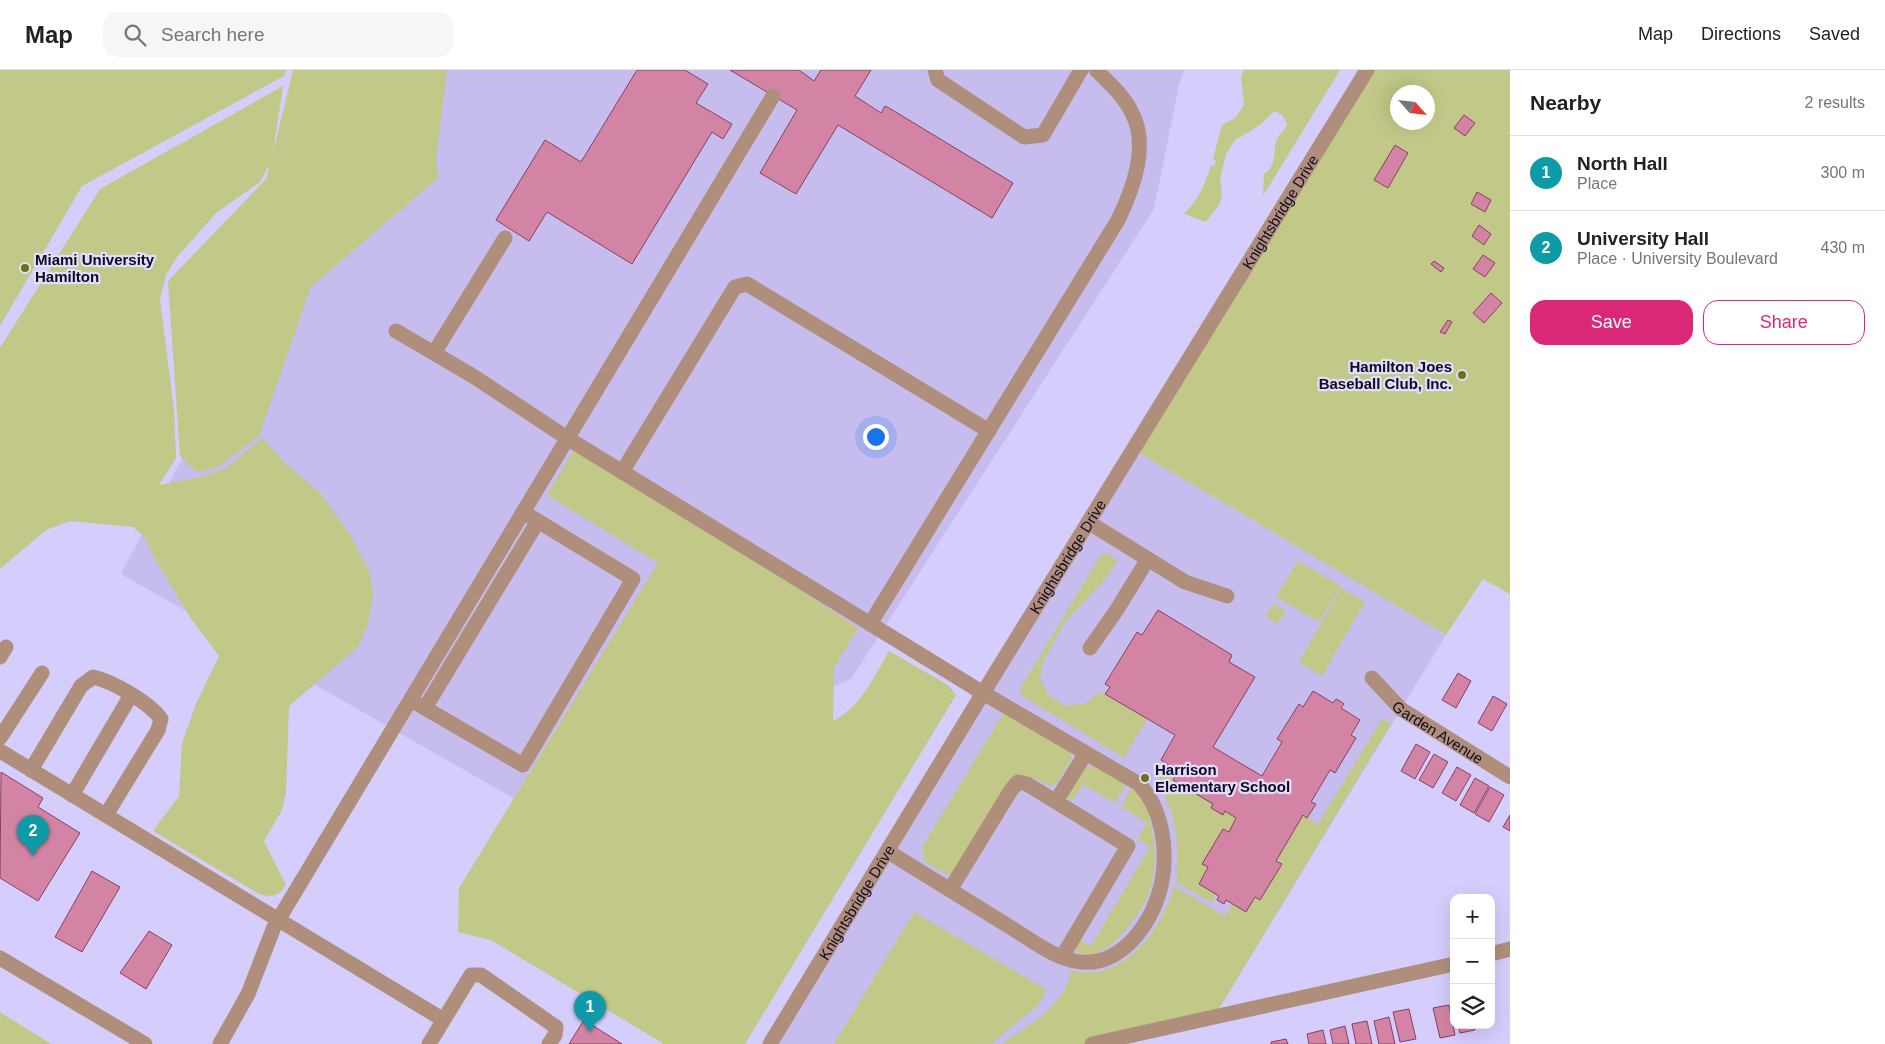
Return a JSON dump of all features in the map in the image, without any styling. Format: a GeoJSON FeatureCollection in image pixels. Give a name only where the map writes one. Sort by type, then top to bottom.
{"type":"FeatureCollection","features":[{"type":"Feature","properties":{"kind":"street"},"geometry":{"type":"LineString","coordinates":[[935,70],[938,80],[1024,137],[1042,135],[1081,70]]}},
{"type":"Feature","properties":{"kind":"street"},"geometry":{"type":"LineString","coordinates":[[870,624],[1118,220],[1132,192],[1139,138],[1132,112],[1117,90],[1096,70]]}},
{"type":"Feature","properties":{"kind":"street","name":"Knightsbridge Drive"},"geometry":{"type":"LineString","coordinates":[[770,1044],[983,692],[1365,75],[1374,70]]}},
{"type":"Feature","properties":{"kind":"street"},"geometry":{"type":"LineString","coordinates":[[220,1044],[248,994],[279,920],[774,96]]}},
{"type":"Feature","properties":{"kind":"street"},"geometry":{"type":"LineString","coordinates":[[434,353],[505,238]]}},
{"type":"Feature","properties":{"kind":"street"},"geometry":{"type":"LineString","coordinates":[[622,472],[734,287],[747,284],[989,431]]}},
{"type":"Feature","properties":{"kind":"street"},"geometry":{"type":"LineString","coordinates":[[396,331],[870,624],[1139,784],[1148,793],[1158,813],[1164,844],[1162,881],[1152,910],[1140,930],[1119,953],[1101,961],[1082,962],[1062,957],[886,851]]}},
{"type":"Feature","properties":{"kind":"street"},"geometry":{"type":"LineString","coordinates":[[411,700],[522,764],[633,579],[523,512]]}},
{"type":"Feature","properties":{"kind":"street"},"geometry":{"type":"LineString","coordinates":[[425,708],[538,521]]}},
{"type":"Feature","properties":{"kind":"street"},"geometry":{"type":"LineString","coordinates":[[1088,522],[1185,582],[1227,596]]}},
{"type":"Feature","properties":{"kind":"street"},"geometry":{"type":"LineString","coordinates":[[1090,648],[1148,559]]}},
{"type":"Feature","properties":{"kind":"street"},"geometry":{"type":"LineString","coordinates":[[0,738],[42,673]]}},
{"type":"Feature","properties":{"kind":"street"},"geometry":{"type":"LineString","coordinates":[[31,770],[81,686],[93,677],[103,679],[155,709],[160,719],[158,730],[106,815]]}},
{"type":"Feature","properties":{"kind":"street","name":"Garden Avenue"},"geometry":{"type":"LineString","coordinates":[[1372,678],[1401,709],[1510,777]]}},
{"type":"Feature","properties":{"kind":"street"},"geometry":{"type":"LineString","coordinates":[[72,795],[131,695]]}},
{"type":"Feature","properties":{"kind":"street"},"geometry":{"type":"LineString","coordinates":[[0,751],[442,1020]]}},
{"type":"Feature","properties":{"kind":"street"},"geometry":{"type":"LineString","coordinates":[[1056,801],[1086,753]]}},
{"type":"Feature","properties":{"kind":"street"},"geometry":{"type":"LineString","coordinates":[[950,890],[1011,790],[1018,782],[1027,784],[1056,801],[1128,846],[1062,957]]}},
{"type":"Feature","properties":{"kind":"street"},"geometry":{"type":"LineString","coordinates":[[1495,953],[1510,949]]}},
{"type":"Feature","properties":{"kind":"street"},"geometry":{"type":"LineString","coordinates":[[0,958],[145,1044]]}},
{"type":"Feature","properties":{"kind":"street"},"geometry":{"type":"LineString","coordinates":[[1092,1044],[1450,965]]}},
{"type":"Feature","properties":{"kind":"street"},"geometry":{"type":"LineString","coordinates":[[429,1044],[471,975],[481,975],[556,1027],[555,1034],[549,1044]]}},
{"type":"Feature","properties":{"kind":"shaded area"},"geometry":{"type":"Polygon","coordinates":[[[388,70],[1184,70],[1179,85],[1154,209],[851,679],[529,807],[121,574],[388,70]]]}},
{"type":"Feature","properties":{"kind":"shaded area","name":"Harrison Elementary School"},"geometry":{"type":"Polygon","coordinates":[[[1133,449],[1446,635],[1214,1017],[1092,1044],[770,1044],[1133,449]]]}},
{"type":"Feature","properties":{"kind":"green space","name":"Miami University Hamilton"},"geometry":{"type":"Polygon","coordinates":[[[0,70],[286,70],[284,76],[82,186],[0,326],[0,70]]]}},
{"type":"Feature","properties":{"kind":"green space"},"geometry":{"type":"Polygon","coordinates":[[[293,70],[447,70],[436,160],[438,178],[311,287],[259,436],[217,468],[197,472],[180,456],[168,281],[267,178],[269,165],[260,182],[216,213],[177,257],[166,275],[160,299],[174,411],[176,458],[159,485],[198,478],[225,469],[262,438],[287,465],[319,492],[350,534],[370,573],[373,596],[368,624],[358,647],[289,706],[286,792],[282,810],[264,841],[286,885],[278,894],[269,896],[261,895],[153,831],[179,796],[182,743],[196,704],[219,656],[190,617],[155,559],[145,537],[133,527],[70,521],[46,530],[0,569],[0,348],[100,189],[283,86],[273,153],[293,70]]]}},
{"type":"Feature","properties":{"kind":"green space"},"geometry":{"type":"Polygon","coordinates":[[[1244,70],[1340,70],[1263,196],[1264,174],[1273,163],[1277,140],[1287,125],[1285,120],[1281,114],[1274,111],[1260,125],[1235,140],[1226,154],[1220,179],[1222,195],[1219,205],[1206,222],[1184,214],[1194,203],[1201,191],[1211,165],[1214,166],[1216,161],[1213,159],[1222,125],[1235,118],[1244,105],[1241,76],[1244,70]]]}},
{"type":"Feature","properties":{"kind":"green space"},"geometry":{"type":"Polygon","coordinates":[[[1374,70],[1510,70],[1510,594],[1483,579],[1446,635],[1133,449],[1374,70]]]}},
{"type":"Feature","properties":{"kind":"green space"},"geometry":{"type":"Polygon","coordinates":[[[578,443],[858,628],[834,668],[833,721],[843,715],[859,700],[889,651],[948,685],[956,695],[745,1044],[664,1044],[491,940],[458,932],[459,888],[658,563],[547,495],[578,443]]]}},
{"type":"Feature","properties":{"kind":"green space"},"geometry":{"type":"Polygon","coordinates":[[[1107,553],[1118,561],[1104,581],[1064,623],[1043,663],[1040,678],[1049,696],[1066,706],[1087,703],[1100,692],[1147,719],[1124,758],[1021,695],[1020,689],[1100,556],[1107,553]]]}},
{"type":"Feature","properties":{"kind":"green space"},"geometry":{"type":"Polygon","coordinates":[[[1298,561],[1341,586],[1319,622],[1276,597],[1298,561]]]}},
{"type":"Feature","properties":{"kind":"green space"},"geometry":{"type":"Polygon","coordinates":[[[1341,588],[1365,602],[1322,676],[1299,662],[1341,588]]]}},
{"type":"Feature","properties":{"kind":"green space"},"geometry":{"type":"Polygon","coordinates":[[[1273,604],[1286,611],[1278,624],[1265,616],[1273,604]]]}},
{"type":"Feature","properties":{"kind":"green space"},"geometry":{"type":"Polygon","coordinates":[[[1003,714],[1011,715],[1069,749],[1072,759],[1056,784],[1049,786],[1027,776],[1012,778],[953,873],[946,874],[925,862],[922,847],[1003,714]]]}},
{"type":"Feature","properties":{"kind":"green space"},"geometry":{"type":"Polygon","coordinates":[[[1382,719],[1391,724],[1214,1017],[1092,1044],[1002,1044],[1034,1022],[1054,1004],[1068,983],[1071,970],[1090,973],[1107,970],[1123,962],[1138,950],[1160,919],[1169,902],[1174,886],[1225,916],[1232,904],[1255,897],[1260,899],[1281,864],[1276,861],[1303,815],[1318,824],[1382,719]]]}},
{"type":"Feature","properties":{"kind":"green space"},"geometry":{"type":"Polygon","coordinates":[[[1175,765],[1179,770],[1173,780],[1213,804],[1212,808],[1223,815],[1225,811],[1236,818],[1229,832],[1223,829],[1202,864],[1208,867],[1199,884],[1216,894],[1212,903],[1176,882],[1177,841],[1173,817],[1156,780],[1175,765]]]}},
{"type":"Feature","properties":{"kind":"green space"},"geometry":{"type":"Polygon","coordinates":[[[1095,766],[1126,784],[1115,803],[1083,785],[1072,801],[1067,797],[1086,767],[1095,766]]]}},
{"type":"Feature","properties":{"kind":"green space"},"geometry":{"type":"Polygon","coordinates":[[[1131,788],[1143,801],[1151,823],[1155,859],[1151,887],[1140,910],[1121,935],[1109,946],[1097,953],[1085,955],[1074,950],[1079,940],[1091,946],[1150,847],[1137,839],[1147,823],[1121,807],[1131,788]]]}},
{"type":"Feature","properties":{"kind":"green space"},"geometry":{"type":"Polygon","coordinates":[[[914,912],[1047,990],[1037,1006],[991,1044],[834,1044],[914,912]]]}},
{"type":"Feature","properties":{"kind":"green space"},"geometry":{"type":"Polygon","coordinates":[[[0,1012],[51,1044],[0,1044],[0,1012]]]}},
{"type":"Feature","properties":{"kind":"building"},"geometry":{"type":"Polygon","coordinates":[[[637,70],[685,70],[708,84],[696,103],[732,124],[723,139],[712,132],[632,264],[547,212],[529,241],[496,220],[545,140],[581,162],[637,70]]]}},
{"type":"Feature","properties":{"kind":"building"},"geometry":{"type":"Polygon","coordinates":[[[730,70],[799,70],[814,81],[821,70],[871,70],[855,96],[881,113],[885,106],[889,108],[1013,183],[992,218],[838,125],[796,194],[760,173],[797,110],[730,70]]]}},
{"type":"Feature","properties":{"kind":"building"},"geometry":{"type":"Polygon","coordinates":[[[1464,115],[1475,123],[1465,136],[1454,128],[1464,115]]]}},
{"type":"Feature","properties":{"kind":"building"},"geometry":{"type":"Polygon","coordinates":[[[1395,145],[1408,153],[1388,188],[1374,180],[1395,145]]]}},
{"type":"Feature","properties":{"kind":"building"},"geometry":{"type":"Polygon","coordinates":[[[1477,192],[1491,200],[1485,212],[1471,204],[1477,192]]]}},
{"type":"Feature","properties":{"kind":"building"},"geometry":{"type":"Polygon","coordinates":[[[1479,225],[1491,234],[1484,245],[1472,236],[1479,225]]]}},
{"type":"Feature","properties":{"kind":"building"},"geometry":{"type":"Polygon","coordinates":[[[1483,255],[1495,263],[1485,277],[1473,269],[1483,255]]]}},
{"type":"Feature","properties":{"kind":"building"},"geometry":{"type":"Polygon","coordinates":[[[1434,261],[1444,268],[1441,272],[1431,264],[1434,261]]]}},
{"type":"Feature","properties":{"kind":"building"},"geometry":{"type":"Polygon","coordinates":[[[1491,293],[1502,303],[1484,323],[1473,313],[1491,293]]]}},
{"type":"Feature","properties":{"kind":"building"},"geometry":{"type":"Polygon","coordinates":[[[1448,320],[1452,322],[1445,334],[1440,332],[1448,320]]]}},
{"type":"Feature","properties":{"kind":"building"},"geometry":{"type":"Polygon","coordinates":[[[1158,610],[1232,655],[1229,662],[1255,677],[1213,747],[1262,776],[1282,742],[1277,739],[1299,704],[1303,707],[1313,691],[1333,703],[1336,699],[1340,701],[1344,704],[1341,708],[1360,720],[1351,735],[1356,738],[1335,773],[1330,770],[1311,802],[1316,804],[1307,818],[1303,815],[1276,861],[1282,864],[1260,900],[1255,897],[1246,912],[1226,900],[1224,904],[1217,900],[1219,896],[1199,884],[1208,867],[1202,864],[1223,829],[1229,832],[1236,818],[1225,811],[1223,815],[1211,808],[1213,804],[1173,780],[1179,770],[1175,765],[1173,768],[1161,760],[1175,735],[1105,694],[1110,687],[1105,684],[1137,632],[1142,635],[1158,610]]]}},
{"type":"Feature","properties":{"kind":"building"},"geometry":{"type":"Polygon","coordinates":[[[1458,673],[1471,681],[1456,708],[1442,700],[1458,673]]]}},
{"type":"Feature","properties":{"kind":"building"},"geometry":{"type":"Polygon","coordinates":[[[1493,696],[1507,704],[1492,731],[1478,723],[1493,696]]]}},
{"type":"Feature","properties":{"kind":"building"},"geometry":{"type":"Polygon","coordinates":[[[1416,744],[1430,752],[1415,779],[1401,771],[1416,744]]]}},
{"type":"Feature","properties":{"kind":"building"},"geometry":{"type":"Polygon","coordinates":[[[1434,754],[1448,762],[1433,788],[1419,780],[1434,754]]]}},
{"type":"Feature","properties":{"kind":"building"},"geometry":{"type":"Polygon","coordinates":[[[1457,767],[1471,775],[1456,801],[1442,793],[1457,767]]]}},
{"type":"Feature","properties":{"kind":"building"},"geometry":{"type":"Polygon","coordinates":[[[1,772],[43,798],[38,807],[80,833],[38,901],[0,878],[1,772]]]}},
{"type":"Feature","properties":{"kind":"building"},"geometry":{"type":"Polygon","coordinates":[[[1475,778],[1489,786],[1474,813],[1460,805],[1475,778]]]}},
{"type":"Feature","properties":{"kind":"building"},"geometry":{"type":"Polygon","coordinates":[[[1490,787],[1504,795],[1489,822],[1475,814],[1490,787]]]}},
{"type":"Feature","properties":{"kind":"building"},"geometry":{"type":"Polygon","coordinates":[[[1510,815],[1510,831],[1503,827],[1510,815]]]}},
{"type":"Feature","properties":{"kind":"building"},"geometry":{"type":"Polygon","coordinates":[[[92,871],[120,887],[82,952],[55,937],[92,871]]]}},
{"type":"Feature","properties":{"kind":"building"},"geometry":{"type":"Polygon","coordinates":[[[149,931],[172,945],[146,989],[120,973],[149,931]]]}},
{"type":"Feature","properties":{"kind":"building"},"geometry":{"type":"Polygon","coordinates":[[[1449,1005],[1450,1029],[1454,1029],[1455,1035],[1440,1038],[1433,1008],[1449,1005]]]}},
{"type":"Feature","properties":{"kind":"building"},"geometry":{"type":"Polygon","coordinates":[[[1409,1009],[1416,1039],[1400,1042],[1393,1012],[1409,1009]]]}},
{"type":"Feature","properties":{"kind":"building"},"geometry":{"type":"Polygon","coordinates":[[[1389,1017],[1395,1044],[1379,1044],[1374,1021],[1389,1017]]]}},
{"type":"Feature","properties":{"kind":"building"},"geometry":{"type":"Polygon","coordinates":[[[584,1020],[622,1044],[569,1044],[584,1020]]]}},
{"type":"Feature","properties":{"kind":"building"},"geometry":{"type":"Polygon","coordinates":[[[1367,1021],[1372,1044],[1356,1044],[1352,1024],[1367,1021]]]}},
{"type":"Feature","properties":{"kind":"building"},"geometry":{"type":"Polygon","coordinates":[[[1345,1026],[1349,1044],[1333,1044],[1330,1030],[1345,1026]]]}},
{"type":"Feature","properties":{"kind":"building"},"geometry":{"type":"Polygon","coordinates":[[[1459,1029],[1475,1029],[1475,1030],[1460,1033],[1459,1029]]]}},
{"type":"Feature","properties":{"kind":"building"},"geometry":{"type":"Polygon","coordinates":[[[1323,1030],[1326,1044],[1309,1044],[1307,1034],[1323,1030]]]}},
{"type":"Feature","properties":{"kind":"building"},"geometry":{"type":"Polygon","coordinates":[[[1286,1039],[1288,1044],[1271,1044],[1271,1042],[1286,1039]]]}},
{"type":"Feature","properties":{"kind":"place","name":"Miami University Hamilton"},"geometry":{"type":"Point","coordinates":[25,268]}},
{"type":"Feature","properties":{"kind":"place","name":"Hamilton Joes Baseball Club, Inc."},"geometry":{"type":"Point","coordinates":[1462,375]}},
{"type":"Feature","properties":{"kind":"place","name":"Harrison Elementary School"},"geometry":{"type":"Point","coordinates":[1145,778]}},
{"type":"Feature","properties":{"kind":"place","name":"University Hall"},"geometry":{"type":"Point","coordinates":[33,856]}},
{"type":"Feature","properties":{"kind":"place","name":"North Hall"},"geometry":{"type":"Point","coordinates":[590,1032]}}]}
